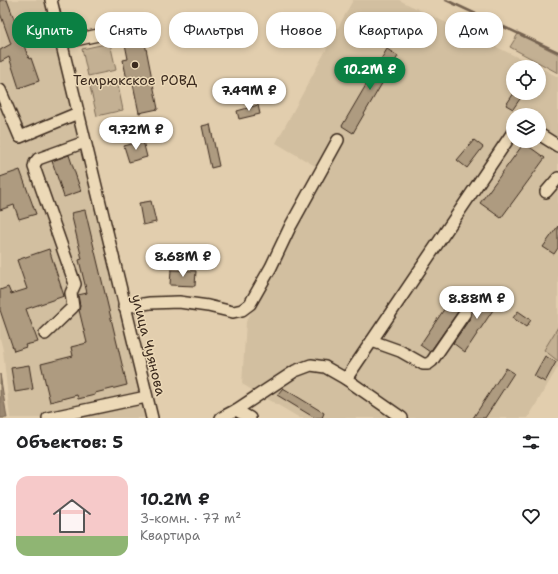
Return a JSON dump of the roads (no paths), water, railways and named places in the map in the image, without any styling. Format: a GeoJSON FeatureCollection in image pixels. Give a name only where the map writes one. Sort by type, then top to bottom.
{"type":"FeatureCollection","features":[{"type":"Feature","properties":{"kind":"street","name":"улица Чуянова"},"geometry":{"type":"LineString","coordinates":[[51,0],[54,12]]}},
{"type":"Feature","properties":{"kind":"street","name":"улица Чуянова"},"geometry":{"type":"LineString","coordinates":[[62,48],[152,418]]}},
{"type":"Feature","properties":{"kind":"street"},"geometry":{"type":"LineString","coordinates":[[0,90],[20,137],[78,113]]}},
{"type":"Feature","properties":{"kind":"street"},"geometry":{"type":"LineString","coordinates":[[546,138],[558,146]]}},
{"type":"Feature","properties":{"kind":"street"},"geometry":{"type":"LineString","coordinates":[[124,307],[150,303],[179,302],[208,306],[233,312],[242,310],[250,304],[338,140]]}},
{"type":"Feature","properties":{"kind":"street"},"geometry":{"type":"LineString","coordinates":[[45,334],[73,307],[72,293],[75,284],[34,167],[38,159],[85,142]]}},
{"type":"Feature","properties":{"kind":"street"},"geometry":{"type":"LineString","coordinates":[[346,379],[506,142]]}},
{"type":"Feature","properties":{"kind":"street"},"geometry":{"type":"LineString","coordinates":[[546,192],[558,178]]}},
{"type":"Feature","properties":{"kind":"street"},"geometry":{"type":"LineString","coordinates":[[372,340],[400,351],[423,364],[428,364],[432,361],[465,313]]}},
{"type":"Feature","properties":{"kind":"street"},"geometry":{"type":"LineString","coordinates":[[221,418],[236,410],[295,371],[311,365],[325,368],[346,379],[402,418]]}},
{"type":"Feature","properties":{"kind":"street"},"geometry":{"type":"LineString","coordinates":[[48,418],[146,397]]}},
{"type":"Feature","properties":{"kind":"street"},"geometry":{"type":"LineString","coordinates":[[236,410],[250,418]]}},
{"type":"Feature","properties":{"kind":"waterway"},"geometry":{"type":"LineString","coordinates":[[446,0],[558,52]]}},
{"type":"Feature","properties":{"kind":"place","name":"Темрюкское РОВД"},"geometry":{"type":"Point","coordinates":[135,65]}}]}
